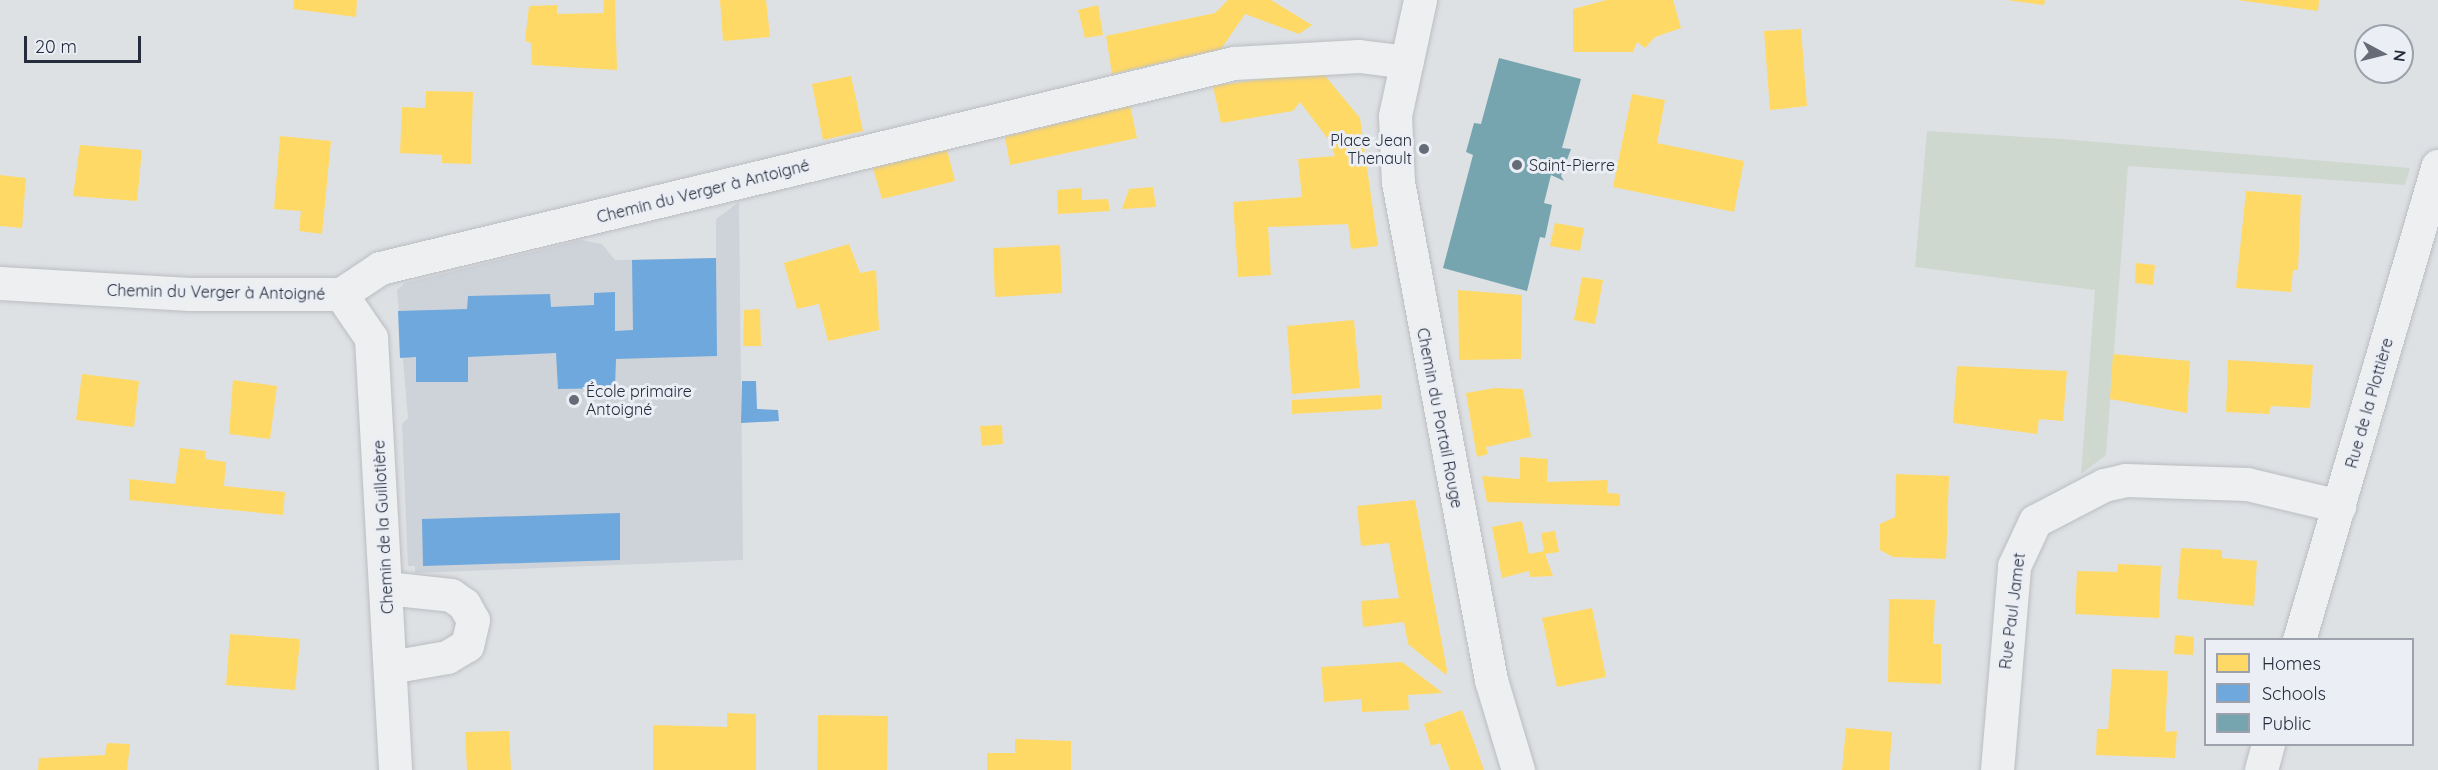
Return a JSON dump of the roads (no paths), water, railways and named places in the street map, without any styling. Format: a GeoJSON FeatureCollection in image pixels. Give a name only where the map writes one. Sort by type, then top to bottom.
{"type":"FeatureCollection","features":[{"type":"Feature","properties":{"kind":"street","name":"Chemin du Portail Rouge"},"geometry":{"type":"LineString","coordinates":[[1420,0],[1395,116],[1407,241],[1491,680],[1518,770]]}},
{"type":"Feature","properties":{"kind":"street","name":"Chemin du Verger à Antoigné"},"geometry":{"type":"LineString","coordinates":[[0,283],[190,294],[342,294],[380,268],[1234,63],[1359,56],[1407,62]]}},
{"type":"Feature","properties":{"kind":"street","name":"Rue de la Plottière"},"geometry":{"type":"LineString","coordinates":[[2300,638],[2438,166]]}},
{"type":"Feature","properties":{"kind":"street","name":"Chemin de la Guillotière"},"geometry":{"type":"LineString","coordinates":[[342,294],[371,338],[395,770]]}},
{"type":"Feature","properties":{"kind":"street","name":"Rue Paul Jamet"},"geometry":{"type":"LineString","coordinates":[[1996,770],[2014,566],[2035,521],[2104,485],[2125,480],[2247,484],[2339,506]]}},
{"type":"Feature","properties":{"kind":"street"},"geometry":{"type":"LineString","coordinates":[[386,588],[451,595],[464,603],[473,620],[467,645],[447,657],[390,667]]}},
{"type":"Feature","properties":{"kind":"street"},"geometry":{"type":"LineString","coordinates":[[2261,770],[2267,746]]}},
{"type":"Feature","properties":{"kind":"place","name":"Place Jean Thenault"},"geometry":{"type":"Point","coordinates":[1424,149]}},
{"type":"Feature","properties":{"kind":"place","name":"Saint-Pierre"},"geometry":{"type":"Point","coordinates":[1517,165]}},
{"type":"Feature","properties":{"kind":"place","name":"École primaire Antoigné"},"geometry":{"type":"Point","coordinates":[574,400]}}]}
